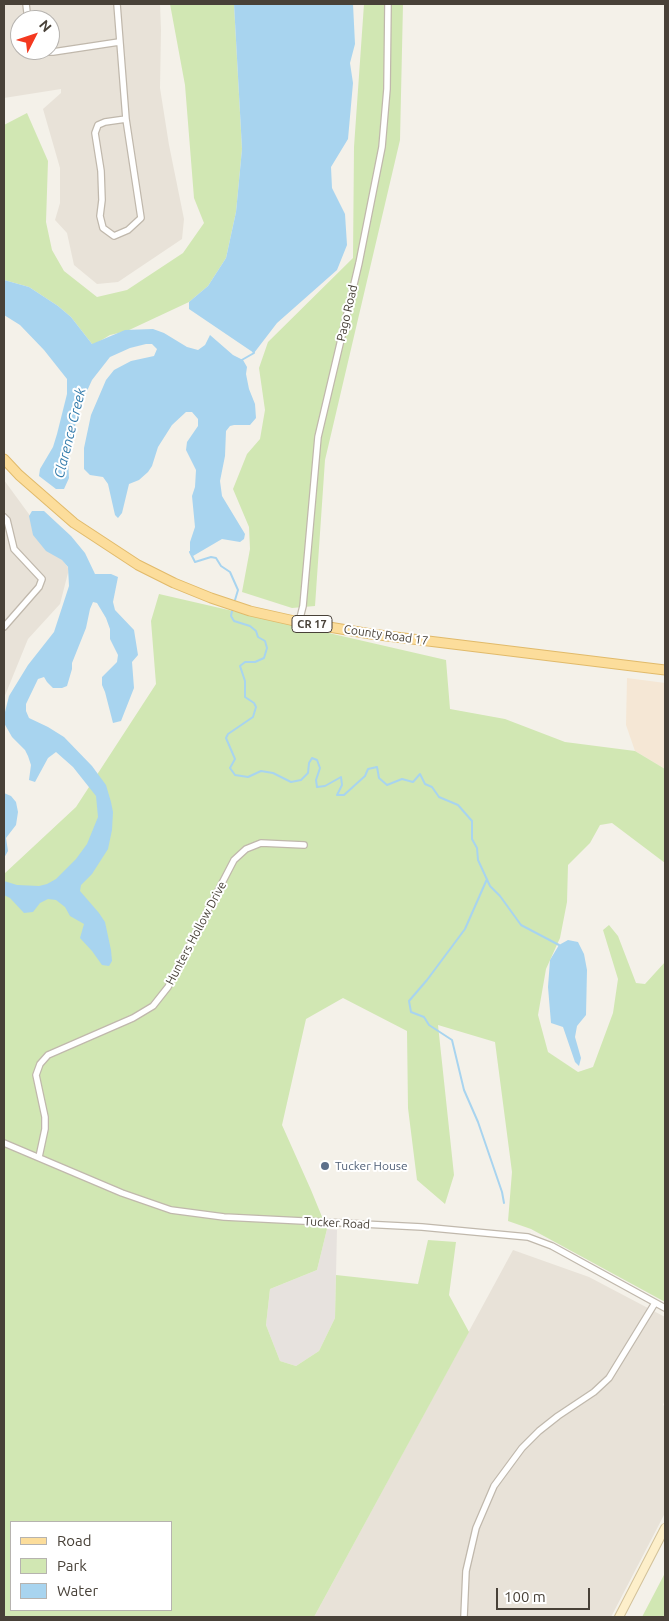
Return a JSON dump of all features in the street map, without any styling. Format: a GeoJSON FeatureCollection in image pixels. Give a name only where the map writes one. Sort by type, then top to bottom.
{"type":"FeatureCollection","features":[{"type":"Feature","properties":{"kind":"main road","name":"County Road 17"},"geometry":{"type":"LineString","coordinates":[[4,459],[19,475],[74,523],[138,565],[211,598],[250,611],[299,622],[371,634],[665,670]]}},
{"type":"Feature","properties":{"kind":"main road"},"geometry":{"type":"LineString","coordinates":[[620,1617],[665,1528]]}},
{"type":"Feature","properties":{"kind":"street"},"geometry":{"type":"LineString","coordinates":[[117,4],[126,118],[141,218],[128,230],[114,236],[103,228],[100,216],[102,200],[101,171],[95,133],[98,125],[126,118]]}},
{"type":"Feature","properties":{"kind":"street","name":"Pago Road"},"geometry":{"type":"LineString","coordinates":[[299,622],[303,606],[318,437],[359,262],[382,147],[388,89],[388,4]]}},
{"type":"Feature","properties":{"kind":"street"},"geometry":{"type":"LineString","coordinates":[[60,51],[119,42]]}},
{"type":"Feature","properties":{"kind":"street"},"geometry":{"type":"LineString","coordinates":[[4,517],[7,520],[14,549],[42,579],[39,588],[4,627]]}},
{"type":"Feature","properties":{"kind":"street","name":"Hunters Hollow Drive"},"geometry":{"type":"LineString","coordinates":[[39,1157],[46,1129],[36,1076],[40,1064],[48,1055],[133,1018],[153,1006],[168,987],[234,860],[246,849],[261,843],[304,845]]}},
{"type":"Feature","properties":{"kind":"street","name":"Tucker Road"},"geometry":{"type":"LineString","coordinates":[[4,1143],[122,1193],[171,1210],[224,1217],[422,1227],[528,1237],[552,1246],[665,1308]]}},
{"type":"Feature","properties":{"kind":"street"},"geometry":{"type":"LineString","coordinates":[[464,1617],[466,1571],[476,1528],[494,1486],[522,1448],[539,1432],[558,1416],[594,1392],[609,1378],[656,1303]]}},
{"type":"Feature","properties":{"kind":"shaded area"},"geometry":{"type":"Polygon","coordinates":[[[4,4],[160,4],[160,88],[184,219],[182,239],[118,282],[97,284],[74,265],[67,233],[55,220],[60,203],[60,168],[43,109],[61,93],[61,89],[4,98],[4,4]]]}},
{"type":"Feature","properties":{"kind":"shaded area"},"geometry":{"type":"Polygon","coordinates":[[[4,480],[69,569],[60,604],[28,639],[4,698],[4,480]]]}},
{"type":"Feature","properties":{"kind":"shaded area"},"geometry":{"type":"Polygon","coordinates":[[[627,678],[665,683],[665,769],[635,751],[626,725],[627,678]]]}},
{"type":"Feature","properties":{"kind":"shaded area"},"geometry":{"type":"Polygon","coordinates":[[[327,1229],[337,1230],[335,1318],[319,1351],[296,1366],[280,1361],[266,1325],[270,1289],[317,1270],[327,1229]]]}},
{"type":"Feature","properties":{"kind":"shaded area"},"geometry":{"type":"Polygon","coordinates":[[[513,1250],[589,1277],[665,1317],[665,1400],[663,1405],[665,1406],[665,1513],[611,1617],[314,1617],[513,1250]]]}},
{"type":"Feature","properties":{"kind":"green space"},"geometry":{"type":"Polygon","coordinates":[[[170,4],[234,4],[242,149],[236,212],[226,258],[208,286],[189,302],[127,331],[110,335],[92,344],[71,317],[58,306],[29,287],[4,280],[4,125],[27,113],[48,161],[46,222],[52,250],[64,271],[97,297],[127,290],[183,253],[204,223],[194,198],[185,85],[170,4]]]}},
{"type":"Feature","properties":{"kind":"green space"},"geometry":{"type":"Polygon","coordinates":[[[364,4],[403,4],[400,140],[325,460],[315,606],[292,608],[242,592],[250,549],[249,527],[233,489],[247,454],[260,439],[265,410],[259,368],[268,342],[353,258],[354,147],[364,4]]]}},
{"type":"Feature","properties":{"kind":"green space"},"geometry":{"type":"Polygon","coordinates":[[[159,594],[446,660],[450,709],[505,719],[565,742],[635,751],[665,769],[665,863],[612,823],[600,825],[590,843],[568,865],[567,902],[560,938],[546,969],[538,1015],[548,1052],[578,1072],[593,1067],[613,1013],[618,979],[603,930],[609,925],[618,936],[636,983],[645,984],[665,962],[665,1302],[531,1229],[508,1221],[512,1172],[495,1042],[438,1025],[454,1175],[445,1204],[417,1180],[408,1108],[407,1031],[343,998],[306,1019],[282,1125],[327,1229],[317,1270],[270,1289],[266,1325],[280,1361],[296,1366],[319,1351],[335,1318],[336,1275],[418,1284],[428,1240],[456,1242],[449,1295],[469,1332],[314,1617],[4,1617],[4,874],[76,807],[156,684],[151,621],[159,594]]]}},
{"type":"Feature","properties":{"kind":"green space"},"geometry":{"type":"Polygon","coordinates":[[[665,1573],[665,1617],[642,1617],[665,1573]]]}},
{"type":"Feature","properties":{"kind":"water"},"geometry":{"type":"Polygon","coordinates":[[[234,4],[353,4],[355,44],[350,63],[353,83],[348,139],[331,167],[332,188],[345,214],[347,245],[337,270],[277,323],[254,353],[189,309],[189,302],[208,286],[226,258],[236,212],[242,149],[234,4]]]}},
{"type":"Feature","properties":{"kind":"water"},"geometry":{"type":"Polygon","coordinates":[[[4,280],[29,287],[58,306],[71,317],[92,344],[125,330],[153,329],[164,333],[187,347],[198,350],[205,345],[210,335],[233,355],[243,360],[247,367],[246,374],[255,404],[256,418],[250,425],[230,426],[226,431],[225,456],[220,481],[222,496],[245,534],[244,539],[240,542],[222,539],[193,556],[190,552],[190,542],[195,527],[192,496],[195,487],[196,470],[186,450],[187,442],[198,426],[198,419],[192,412],[186,412],[172,425],[158,447],[148,472],[139,480],[129,484],[122,513],[118,518],[115,515],[108,484],[103,477],[90,475],[84,469],[84,448],[91,415],[106,380],[114,370],[131,361],[154,356],[157,349],[152,344],[130,348],[110,357],[92,380],[77,413],[73,441],[68,458],[69,478],[64,489],[56,489],[39,476],[40,469],[53,447],[57,434],[67,394],[67,379],[44,350],[20,325],[4,315],[4,280]]]}},
{"type":"Feature","properties":{"kind":"water"},"geometry":{"type":"Polygon","coordinates":[[[32,511],[44,511],[71,536],[85,553],[95,574],[111,574],[118,577],[113,602],[115,610],[134,630],[138,655],[132,662],[134,688],[121,721],[113,723],[102,685],[102,677],[117,662],[118,655],[110,639],[110,629],[106,618],[97,603],[93,602],[86,628],[72,663],[67,686],[53,688],[44,677],[38,679],[26,704],[29,718],[64,737],[92,766],[106,785],[113,812],[108,849],[92,874],[81,885],[80,891],[105,922],[112,961],[109,966],[102,965],[80,938],[84,924],[70,916],[65,907],[56,900],[48,899],[40,903],[33,912],[24,913],[10,898],[4,895],[4,881],[17,885],[39,886],[56,879],[76,859],[87,844],[98,817],[96,796],[73,767],[56,752],[48,758],[35,782],[29,780],[31,765],[28,756],[25,750],[12,737],[4,723],[9,696],[28,665],[54,632],[69,586],[68,567],[62,560],[46,551],[33,535],[29,516],[32,511]]]}},
{"type":"Feature","properties":{"kind":"water"},"geometry":{"type":"Polygon","coordinates":[[[4,793],[11,796],[16,802],[18,812],[16,825],[6,838],[8,851],[4,858],[4,793]]]}},
{"type":"Feature","properties":{"kind":"water"},"geometry":{"type":"Polygon","coordinates":[[[568,940],[578,942],[584,954],[587,970],[586,1015],[577,1026],[575,1037],[581,1058],[579,1066],[575,1062],[563,1027],[551,1023],[548,987],[550,960],[559,945],[568,940]]]}},
{"type":"Feature","properties":{"kind":"waterway","name":"Clarence Creek"},"geometry":{"type":"LineString","coordinates":[[240,361],[254,353],[253,351]]}},
{"type":"Feature","properties":{"kind":"waterway"},"geometry":{"type":"LineString","coordinates":[[190,552],[195,562],[211,557],[216,558],[221,566],[230,572],[238,590],[235,600]]}},
{"type":"Feature","properties":{"kind":"waterway"},"geometry":{"type":"LineString","coordinates":[[232,611],[231,616],[234,621],[250,626],[256,631],[258,637],[265,641],[267,648],[264,658],[255,662],[245,662],[240,666],[245,681],[245,697],[254,703],[256,707],[253,717],[228,734],[226,738],[235,759],[230,768],[235,775],[248,777],[261,771],[273,773],[291,782],[301,780],[308,773],[309,763],[312,758],[317,760],[320,768],[316,780],[317,787],[325,786],[341,777],[342,785],[337,795],[344,795],[365,776],[368,769],[377,767],[379,778],[387,785],[402,779],[413,782],[420,774],[425,784],[432,787],[439,797],[458,805],[472,821],[472,839],[477,848],[478,860],[490,886],[500,896],[521,925],[559,945]]}},
{"type":"Feature","properties":{"kind":"waterway"},"geometry":{"type":"LineString","coordinates":[[487,879],[465,929],[409,1001],[411,1012],[424,1017],[429,1025],[452,1040],[464,1090],[478,1122],[504,1203]]}},
{"type":"Feature","properties":{"kind":"place","name":"Tucker House"},"geometry":{"type":"Point","coordinates":[325,1166]}}]}
